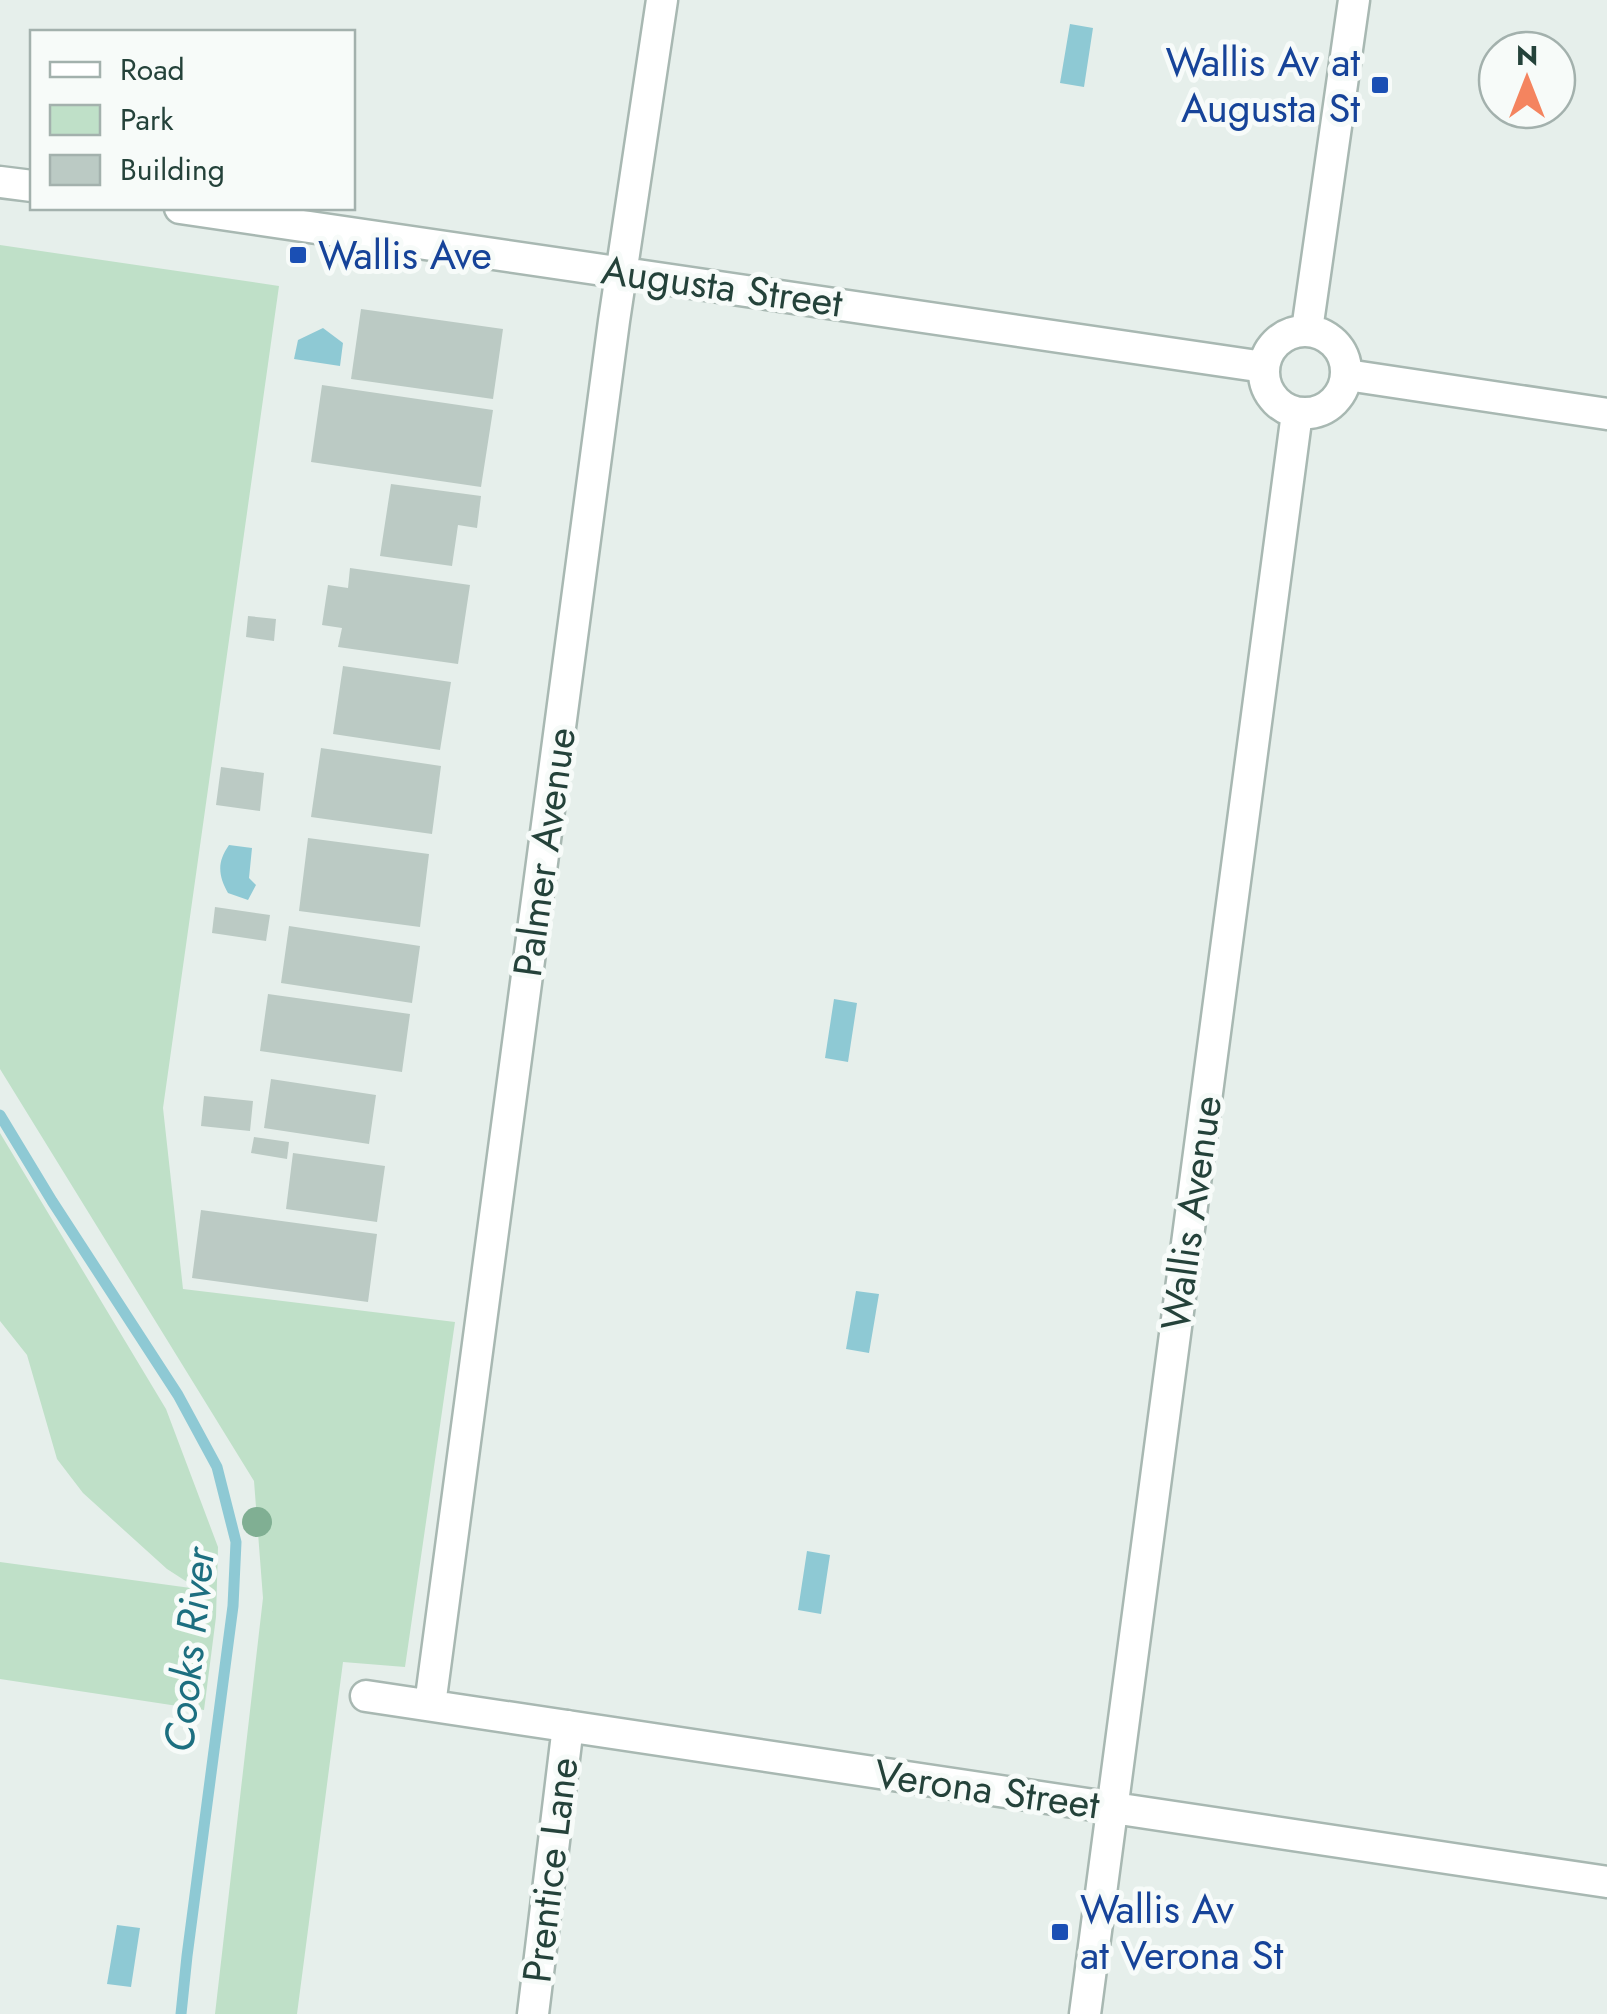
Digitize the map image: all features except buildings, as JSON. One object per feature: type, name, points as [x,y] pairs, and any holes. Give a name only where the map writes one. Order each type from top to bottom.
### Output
[{"type":"street","name":"Palmer Avenue","points":[[430,1705],[622,271],[662,0]]},
{"type":"street","points":[[1308,330],[1354,0]]},
{"type":"street","points":[[0,182],[30,186]]},
{"type":"street","name":"Augusta Street","points":[[194,210],[1264,367]]},
{"type":"street","points":[[1308,330],[1332,340],[1341,350],[1347,375],[1344,389],[1325,409],[1297,412],[1287,410],[1271,396],[1264,367],[1274,344],[1295,331],[1308,330]]},
{"type":"street","points":[[1347,375],[1607,414]]},
{"type":"street","name":"Wallis Avenue","points":[[1085,2014],[1297,412]]},
{"type":"street","name":"Verona Street","points":[[366,1696],[1607,1882]]},
{"type":"street","name":"Prentice Lane","points":[[533,2014],[568,1726]]},
{"type":"green space","points":[[0,245],[279,286],[163,1108],[183,1289],[455,1322],[405,1667],[343,1662],[297,2014],[215,2014],[263,1598],[254,1481],[0,1069]]},
{"type":"green space","points":[[0,1133],[166,1409],[218,1547],[216,1617],[204,1710],[0,1679],[0,1562],[198,1589],[167,1569],[83,1493],[57,1459],[27,1355],[0,1321]]},
{"type":"water","points":[[1070,24],[1093,28],[1084,87],[1060,83]]},
{"type":"water","points":[[323,328],[343,343],[340,366],[294,359],[298,340]]},
{"type":"water","points":[[229,845],[252,848],[249,878],[256,885],[248,900],[228,893],[222,880],[222,857]]},
{"type":"water","points":[[834,999],[857,1003],[848,1062],[825,1058]]},
{"type":"water","points":[[856,1291],[879,1294],[869,1353],[846,1349]]},
{"type":"water","points":[[807,1551],[830,1555],[821,1614],[798,1610]]},
{"type":"water","points":[[117,1925],[140,1928],[131,1987],[107,1984]]},
{"type":"waterway","name":"Cooks River","points":[[0,1115],[178,1395],[217,1467],[236,1542],[233,1606],[181,2014]]},
{"type":"place","name":"Wallis Av at Augusta St","points":[[1380,85]]},
{"type":"place","name":"Wallis Ave","points":[[298,255]]},
{"type":"place","name":"Wallis Av at Verona St","points":[[1060,1932]]}]
